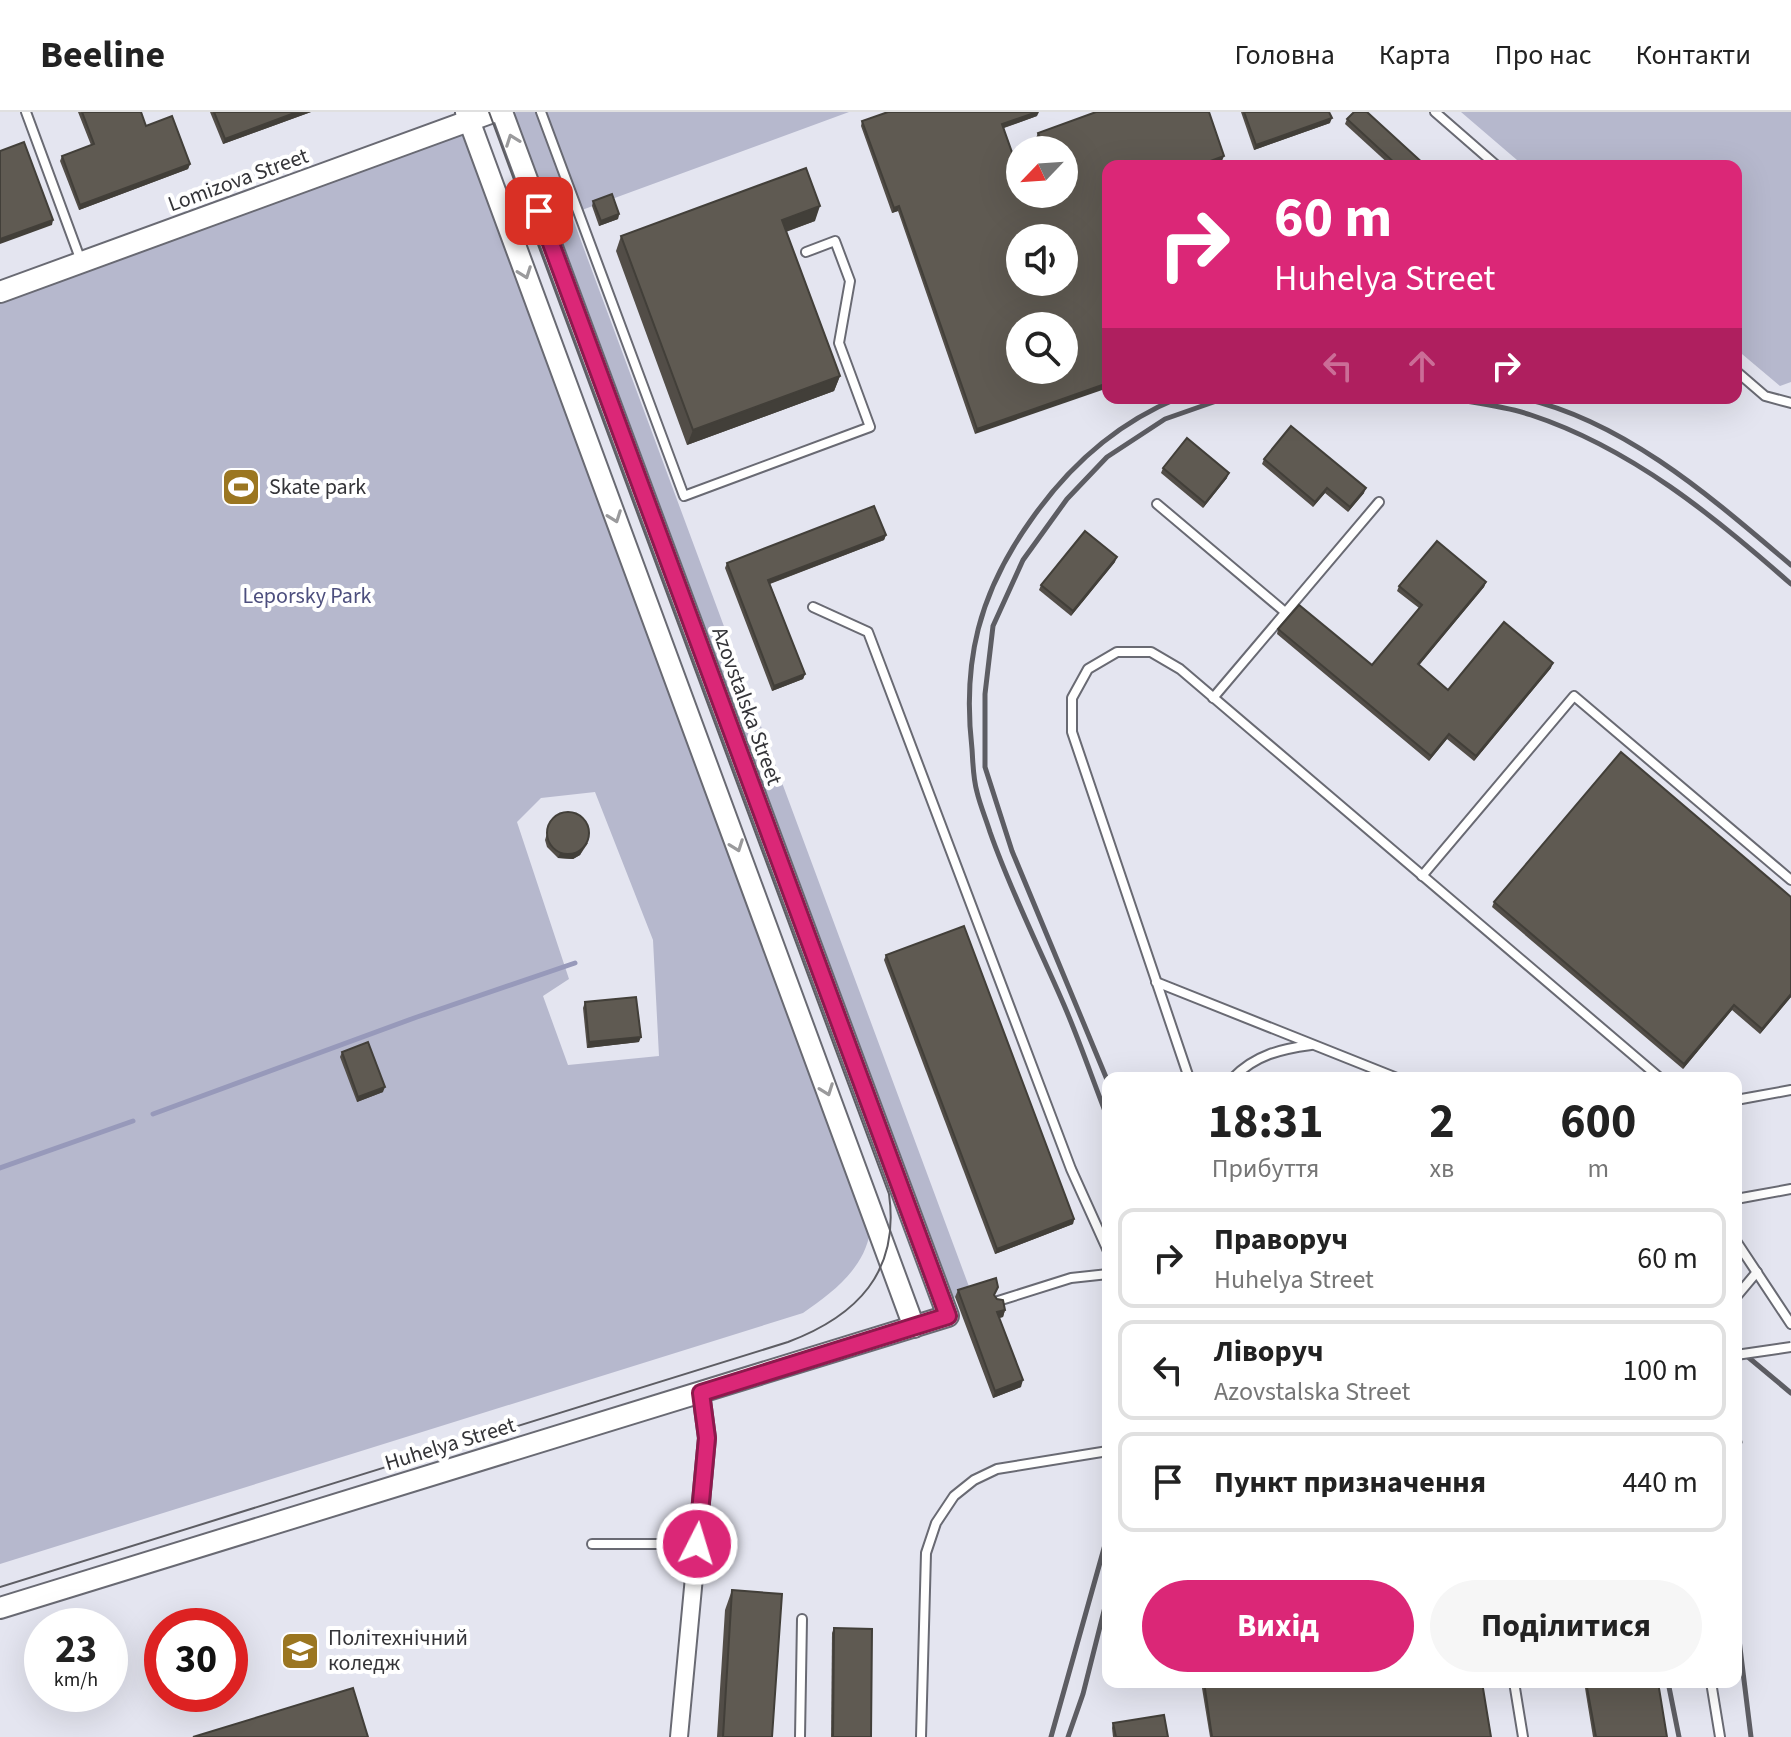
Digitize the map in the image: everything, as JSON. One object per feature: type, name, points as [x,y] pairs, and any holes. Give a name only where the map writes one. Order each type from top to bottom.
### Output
[{"type":"street","name":"Lomizova Street","points":[[0,292],[468,116],[493,112]]},
{"type":"street","name":"Azovstalska Street","points":[[502,112],[954,1314]]},
{"type":"street","points":[[468,116],[914,1327]]},
{"type":"street","name":"Huhelya Street","points":[[0,1608],[954,1314]]},
{"type":"street","points":[[679,1737],[707,1438],[701,1393]]},
{"type":"lane","points":[[26,112],[81,263]]},
{"type":"lane","points":[[541,112],[684,496],[870,427],[839,343],[850,281],[835,241],[806,252]]},
{"type":"lane","points":[[1435,112],[1490,160]]},
{"type":"lane","points":[[1742,376],[1765,396],[1791,403]]},
{"type":"lane","points":[[1213,698],[1379,502]]},
{"type":"lane","points":[[1157,504],[1285,612]]},
{"type":"lane","points":[[813,607],[868,632],[1065,1154],[1102,1238]]},
{"type":"lane","points":[[1187,1072],[1072,732],[1072,698],[1088,669],[1117,652],[1151,652],[1180,669],[1653,1072]]},
{"type":"lane","points":[[1422,876],[1574,696],[1791,880]]},
{"type":"lane","points":[[1156,982],[1382,1072]]},
{"type":"lane","points":[[1239,1072],[1277,1050],[1313,1045]]},
{"type":"lane","points":[[1742,1099],[1791,1090]]},
{"type":"lane","points":[[1742,1198],[1791,1189]]},
{"type":"lane","points":[[1742,1250],[1791,1324]]},
{"type":"lane","points":[[1742,1290],[1757,1272]]},
{"type":"lane","points":[[998,1301],[1071,1278],[1102,1275]]},
{"type":"lane","points":[[1742,1354],[1791,1347]]},
{"type":"lane","points":[[921,1737],[926,1553],[936,1523],[954,1496],[974,1480],[1010,1466],[1102,1452]]},
{"type":"lane","points":[[592,1544],[697,1544]]},
{"type":"lane","points":[[800,1737],[802,1619]]},
{"type":"lane","points":[[1515,1688],[1523,1737]]},
{"type":"lane","points":[[1712,1688],[1720,1737]]},
{"type":"green space","points":[[849,112],[571,214],[971,1292],[953,1298],[513,113]]},
{"type":"green space","points":[[1461,112],[1791,112],[1791,382],[1780,386],[1742,354],[1742,160],[1517,160]]},
{"type":"green space","name":"Leporsky Park","points":[[462,130],[870,1232],[867,1245],[854,1269],[825,1297],[803,1313],[0,1564],[0,299]],"holes":[[[595,792],[653,940],[659,1056],[568,1065],[543,996],[569,979],[517,822],[541,798]]]},
{"type":"building","points":[[82,112],[141,112],[146,126],[172,116],[190,164],[80,205],[62,156],[94,144]]},
{"type":"building","points":[[214,112],[297,112],[225,139]]},
{"type":"building","points":[[888,112],[1037,112],[1002,124],[1006,136],[1006,208],[1078,208],[1078,136],[1039,136],[1038,133],[1096,112],[1209,112],[1224,156],[1213,160],[1102,160],[1102,385],[977,429],[899,206],[894,208],[862,121]]},
{"type":"building","points":[[1244,112],[1329,112],[1332,118],[1256,145]]},
{"type":"building","points":[[1354,112],[1367,112],[1419,160],[1391,160],[1347,119]]},
{"type":"building","points":[[24,142],[53,220],[0,239],[0,151]]},
{"type":"building","points":[[806,168],[820,206],[782,220],[840,376],[693,430],[621,236]]},
{"type":"building","points":[[612,194],[619,214],[601,221],[593,201]]},
{"type":"building","points":[[1291,426],[1366,488],[1350,507],[1327,488],[1315,502],[1264,459]]},
{"type":"building","points":[[1187,438],[1229,473],[1205,503],[1163,468]]},
{"type":"building","points":[[874,506],[886,535],[768,580],[805,674],[774,686],[727,563]]},
{"type":"building","points":[[1085,531],[1117,557],[1073,611],[1041,585]]},
{"type":"building","points":[[1437,541],[1486,582],[1418,664],[1448,690],[1504,622],[1553,663],[1476,756],[1449,734],[1431,756],[1278,629],[1299,605],[1372,665],[1422,605],[1399,586]]},
{"type":"building","points":[[1621,752],[1791,897],[1791,994],[1762,1029],[1734,1005],[1684,1064],[1494,902]]},
{"type":"building","points":[[568,812],[583,818],[589,833],[583,848],[568,854],[553,848],[547,833],[553,818]]},
{"type":"building","points":[[964,926],[1074,1219],[997,1249],[886,955]]},
{"type":"building","points":[[636,997],[641,1037],[589,1042],[585,1002]]},
{"type":"building","points":[[368,1042],[385,1087],[358,1097],[342,1052]]},
{"type":"building","points":[[996,1278],[998,1287],[994,1295],[1003,1300],[1005,1310],[997,1312],[1023,1380],[995,1391],[958,1290]]},
{"type":"building","points":[[732,1590],[782,1594],[772,1737],[723,1737]]},
{"type":"building","points":[[834,1628],[872,1629],[871,1737],[833,1737]]},
{"type":"building","points":[[353,1688],[368,1737],[193,1737]]},
{"type":"building","points":[[1205,1688],[1483,1688],[1491,1737],[1212,1737]]},
{"type":"building","points":[[1587,1688],[1659,1688],[1667,1737],[1596,1737]]},
{"type":"building","points":[[1164,1715],[1168,1737],[1116,1737],[1113,1723]]},
{"type":"waterway","points":[[153,1114],[575,963]]},
{"type":"waterway","points":[[0,1168],[133,1121]]},
{"type":"tram line","points":[[0,1587],[788,1342],[834,1319],[853,1304],[868,1288],[888,1246],[891,1222],[889,1194],[489,112]]},
{"type":"railway","points":[[1102,1103],[1070,1019],[1007,876],[980,802],[973,770],[970,686],[978,629],[987,601],[998,574],[1031,520],[1061,482],[1096,448],[1134,420],[1165,404]]},
{"type":"railway","points":[[1104,1072],[1012,851],[985,767],[985,694],[993,626],[1023,560],[1067,499],[1107,457],[1165,419],[1208,404]]},
{"type":"railway","points":[[1483,404],[1521,412],[1568,429],[1637,465],[1701,509],[1791,584]]},
{"type":"railway","points":[[1543,404],[1596,424],[1666,465],[1791,565]]},
{"type":"railway","points":[[1742,1352],[1791,1393]]},
{"type":"railway","points":[[1051,1737],[1102,1555]]},
{"type":"railway","points":[[1068,1737],[1083,1694],[1102,1619]]},
{"type":"railway","points":[[1742,1664],[1751,1737]]},
{"type":"railway","points":[[1669,1688],[1679,1737]]},
{"type":"place","name":"Skate park","points":[[241,487]]},
{"type":"place","name":"Політехнічний коледж","points":[[300,1651]]},
{"type":"route","points":[[539,211],[948,1316],[701,1393],[707,1438],[697,1544]]}]
